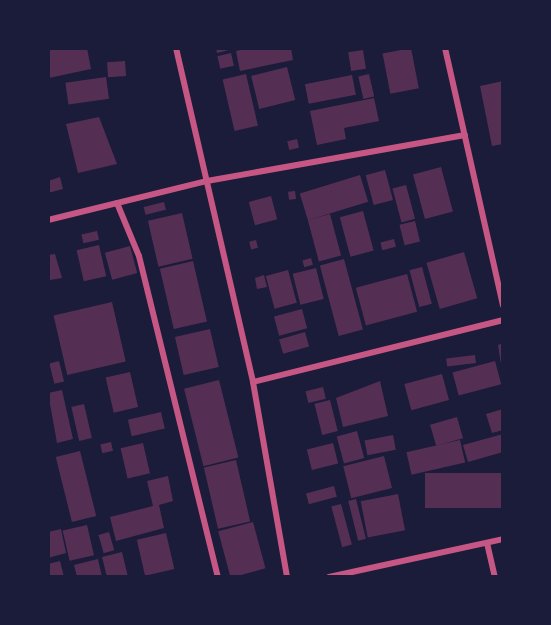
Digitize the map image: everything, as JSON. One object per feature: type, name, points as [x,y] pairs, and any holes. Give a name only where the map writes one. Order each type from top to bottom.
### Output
[{"type":"street","points":[[176,48],[253,382],[287,577]]},
{"type":"street","points":[[445,48],[503,306]]},
{"type":"street","points":[[48,220],[207,181],[465,135]]},
{"type":"street","points":[[117,203],[139,256],[218,577]]},
{"type":"street","points":[[253,382],[503,320]]},
{"type":"street","points":[[329,577],[503,539]]},
{"type":"street","points":[[488,543],[495,577]]},
{"type":"building","points":[[48,48],[87,48],[91,69],[49,78]]},
{"type":"building","points":[[216,48],[233,48],[233,49],[217,53]]},
{"type":"building","points":[[249,48],[291,48],[293,60],[240,71],[236,51]]},
{"type":"building","points":[[411,48],[419,88],[390,94],[383,54]]},
{"type":"building","points":[[363,50],[366,69],[351,71],[348,52]]},
{"type":"building","points":[[231,53],[234,66],[220,69],[217,56]]},
{"type":"building","points":[[125,61],[126,76],[108,77],[107,62]]},
{"type":"building","points":[[287,67],[295,100],[259,109],[251,76]]},
{"type":"building","points":[[246,74],[258,126],[235,131],[223,79]]},
{"type":"building","points":[[369,74],[374,96],[363,99],[358,76]]},
{"type":"building","points":[[352,75],[356,95],[309,104],[305,84]]},
{"type":"building","points":[[106,77],[109,99],[68,104],[65,83]]},
{"type":"building","points":[[503,81],[503,144],[492,146],[480,86]]},
{"type":"building","points":[[374,98],[379,121],[344,128],[346,139],[317,145],[310,111]]},
{"type":"building","points":[[99,117],[117,164],[78,173],[66,124]]},
{"type":"building","points":[[297,139],[299,148],[289,150],[287,141]]},
{"type":"building","points":[[441,167],[453,211],[425,219],[413,175]]},
{"type":"building","points":[[385,170],[393,200],[374,205],[366,175]]},
{"type":"building","points":[[360,175],[368,202],[308,220],[300,193]]},
{"type":"building","points":[[60,177],[63,189],[48,193],[48,181]]},
{"type":"building","points":[[406,185],[415,219],[402,222],[392,189]]},
{"type":"building","points":[[295,191],[296,199],[289,200],[288,192]]},
{"type":"building","points":[[271,196],[277,219],[255,225],[249,202]]},
{"type":"building","points":[[164,202],[166,210],[146,215],[144,207]]},
{"type":"building","points":[[363,211],[374,251],[350,257],[340,217]]},
{"type":"building","points":[[182,213],[193,259],[158,267],[148,221]]},
{"type":"building","points":[[330,214],[341,256],[319,261],[308,220]]},
{"type":"building","points":[[415,221],[420,241],[405,245],[399,225]]},
{"type":"building","points":[[97,231],[99,240],[83,243],[81,235]]},
{"type":"building","points":[[394,239],[396,247],[382,250],[380,242]]},
{"type":"building","points":[[256,240],[258,248],[251,249],[249,242]]},
{"type":"building","points":[[99,245],[106,276],[84,281],[77,250]]},
{"type":"building","points":[[130,246],[137,273],[112,280],[105,253]]},
{"type":"building","points":[[464,252],[477,298],[440,309],[427,263]]},
{"type":"building","points":[[55,254],[62,278],[50,280],[48,255]]},
{"type":"building","points":[[311,258],[313,265],[304,267],[302,260]]},
{"type":"building","points":[[344,259],[363,330],[339,336],[320,265]]},
{"type":"building","points":[[193,261],[207,321],[174,329],[160,269]]},
{"type":"building","points":[[422,267],[432,304],[419,307],[409,270]]},
{"type":"building","points":[[316,268],[324,299],[300,305],[293,274]]},
{"type":"building","points":[[288,270],[297,303],[275,309],[266,276]]},
{"type":"building","points":[[407,274],[417,312],[366,325],[356,288]]},
{"type":"building","points":[[264,275],[267,287],[257,289],[255,278]]},
{"type":"building","points":[[112,302],[126,361],[67,375],[54,315]]},
{"type":"building","points":[[302,309],[307,328],[279,336],[274,317]]},
{"type":"building","points":[[210,329],[219,367],[184,375],[175,337]]},
{"type":"building","points":[[305,332],[309,346],[283,354],[279,339]]},
{"type":"building","points":[[503,343],[503,371],[502,371],[498,345]]},
{"type":"building","points":[[475,355],[476,363],[447,366],[446,359]]},
{"type":"building","points":[[59,361],[64,381],[54,384],[49,363]]},
{"type":"building","points":[[495,361],[501,384],[459,396],[452,372]]},
{"type":"building","points":[[130,372],[138,407],[114,413],[106,378]]},
{"type":"building","points":[[442,374],[449,400],[411,410],[404,384]]},
{"type":"building","points":[[219,380],[238,458],[203,466],[184,389]]},
{"type":"building","points":[[380,381],[388,416],[343,427],[336,398]]},
{"type":"building","points":[[323,387],[326,399],[308,403],[306,391]]},
{"type":"building","points":[[62,390],[73,439],[57,443],[48,393]]},
{"type":"building","points":[[330,400],[338,431],[322,435],[314,404]]},
{"type":"building","points":[[84,404],[92,438],[79,441],[71,407]]},
{"type":"building","points":[[503,409],[503,430],[492,433],[486,414]]},
{"type":"building","points":[[161,412],[165,429],[132,436],[128,420]]},
{"type":"building","points":[[457,417],[463,438],[436,446],[430,425]]},
{"type":"building","points":[[357,431],[364,458],[344,463],[337,436]]},
{"type":"building","points":[[503,434],[503,452],[468,462],[463,445]]},
{"type":"building","points":[[393,435],[396,450],[367,455],[365,441]]},
{"type":"building","points":[[460,440],[465,462],[412,475],[406,452]]},
{"type":"building","points":[[111,442],[113,451],[102,453],[100,444]]},
{"type":"building","points":[[143,443],[150,473],[128,478],[121,448]]},
{"type":"building","points":[[333,443],[338,463],[312,470],[307,450]]},
{"type":"building","points":[[80,451],[96,516],[72,522],[56,457]]},
{"type":"building","points":[[384,456],[392,488],[351,498],[343,466]]},
{"type":"building","points":[[236,460],[250,521],[218,529],[204,467]]},
{"type":"building","points":[[425,473],[503,473],[503,508],[425,508]]},
{"type":"building","points":[[168,476],[173,501],[159,505],[164,528],[116,541],[110,517],[153,506],[147,481]]},
{"type":"building","points":[[334,486],[337,497],[309,504],[306,494]]},
{"type":"building","points":[[398,494],[405,530],[368,538],[361,501]]},
{"type":"building","points":[[356,499],[366,539],[358,541],[348,501]]},
{"type":"building","points":[[341,504],[352,545],[342,547],[331,507]]},
{"type":"building","points":[[253,522],[265,568],[230,577],[218,531]]},
{"type":"building","points":[[87,525],[94,555],[70,561],[63,531]]},
{"type":"building","points":[[61,529],[66,553],[48,558],[48,532]]},
{"type":"building","points":[[109,532],[114,550],[104,553],[98,535]]},
{"type":"building","points":[[166,533],[174,569],[145,576],[137,540]]},
{"type":"building","points":[[122,552],[128,577],[107,577],[102,557]]},
{"type":"building","points":[[98,559],[102,577],[77,577],[74,565]]},
{"type":"building","points":[[60,561],[64,577],[48,577],[48,564]]}]
